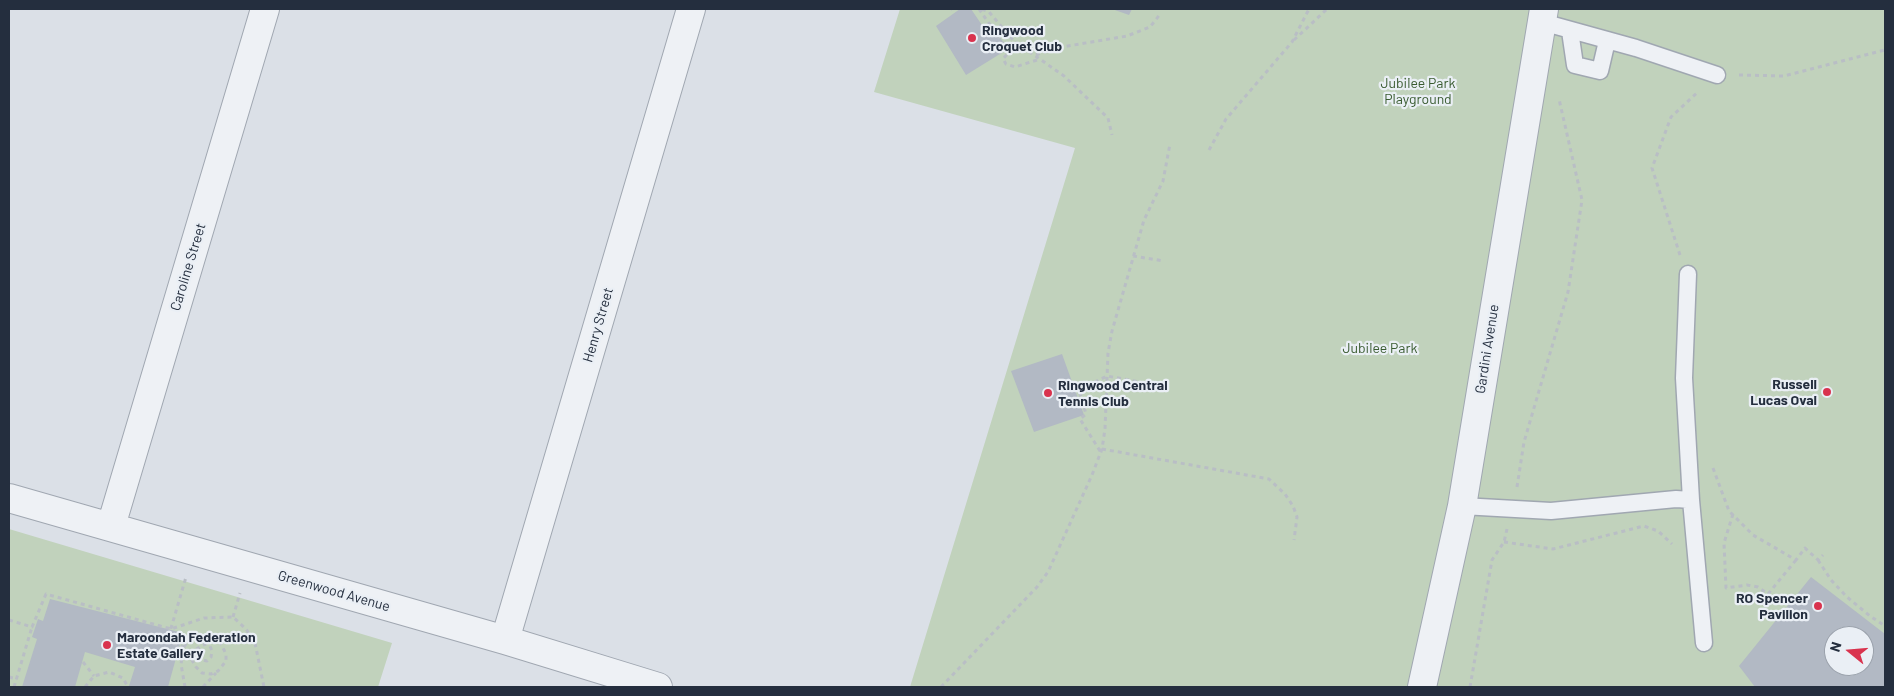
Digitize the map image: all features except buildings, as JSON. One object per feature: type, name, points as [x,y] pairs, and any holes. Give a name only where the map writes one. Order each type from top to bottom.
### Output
[{"type":"street","name":"Caroline Street","points":[[111,526],[265,9]]},
{"type":"street","name":"Henry Street","points":[[505,640],[691,9]]},
{"type":"street","name":"Gardini Avenue","points":[[1422,687],[1462,506],[1543,16]]},
{"type":"street","name":"Greenwood Avenue","points":[[9,498],[505,640],[657,687]]},
{"type":"lane","points":[[1543,16],[1570,32],[1607,41],[1717,75]]},
{"type":"lane","points":[[1570,32],[1574,65],[1600,71],[1607,41]]},
{"type":"lane","points":[[1688,274],[1684,378],[1691,500],[1704,643]]},
{"type":"lane","points":[[1462,506],[1551,511],[1676,499],[1691,500]]},
{"type":"path","points":[[980,9],[989,12],[1014,41],[1041,58],[1064,76],[1108,118],[1112,135]]},
{"type":"path","points":[[980,9],[1009,52],[1003,59],[1006,64],[1015,67],[1041,58]]},
{"type":"path","points":[[1292,42],[1309,9]]},
{"type":"path","points":[[1208,150],[1226,119],[1292,42],[1327,9]]},
{"type":"path","points":[[1036,55],[1056,48],[1127,36],[1150,27],[1161,13]]},
{"type":"path","points":[[1688,274],[1664,208],[1652,168],[1671,117],[1717,75],[1784,76],[1885,50]]},
{"type":"path","points":[[1470,687],[1492,560],[1504,542],[1510,509],[1517,490],[1524,442],[1568,292],[1582,200],[1557,93]]},
{"type":"path","points":[[942,687],[1037,587],[1048,572],[1101,450],[1108,406],[1107,376],[1112,331],[1144,220],[1163,181],[1170,144]]},
{"type":"path","points":[[1133,256],[1164,261]]},
{"type":"path","points":[[1145,383],[1107,376],[1079,390],[1086,414],[1080,419],[1101,450],[1270,480],[1286,494],[1293,506],[1297,517],[1294,540]]},
{"type":"path","points":[[1711,460],[1715,476],[1732,514],[1753,535],[1796,560]]},
{"type":"path","points":[[1726,588],[1724,543],[1732,514]]},
{"type":"path","points":[[1504,542],[1553,549],[1644,526],[1658,531],[1671,544],[1674,553]]},
{"type":"path","points":[[1700,588],[1726,588],[1747,585],[1758,587],[1768,594],[1805,548],[1818,560],[1831,580],[1847,596],[1885,626]]},
{"type":"path","points":[[184,647],[167,642],[194,550]]},
{"type":"path","points":[[1818,560],[1823,555]]},
{"type":"path","points":[[233,618],[240,593]]},
{"type":"path","points":[[14,687],[32,628],[46,594],[171,628],[204,618],[233,618],[246,629],[255,643],[264,687]]},
{"type":"path","points":[[9,620],[32,628]]},
{"type":"path","points":[[185,687],[181,664],[184,647],[188,641],[195,638],[213,638],[220,642],[226,654],[226,661],[203,687]]},
{"type":"path","points":[[203,660],[207,661],[211,657],[212,651],[210,646],[204,644],[193,651],[192,660],[202,673],[211,674],[218,671]]},
{"type":"path","points":[[83,662],[94,676]]},
{"type":"path","points":[[85,687],[94,676],[101,672],[116,674],[123,678],[128,687]]},
{"type":"path","points":[[9,677],[17,679]]},
{"type":"green space","name":"Jubilee Park","points":[[900,9],[1885,9],[1885,687],[910,687],[1075,148],[874,92]]},
{"type":"green space","points":[[9,529],[392,643],[378,687],[9,687]]},
{"type":"place","name":"Ringwood Croquet Club","points":[[972,38]]},
{"type":"place","name":"Russell Lucas Oval","points":[[1827,392]]},
{"type":"place","name":"Ringwood Central Tennis Club","points":[[1048,393]]},
{"type":"place","name":"RO Spencer Pavilion","points":[[1818,606]]},
{"type":"place","name":"Maroondah Federation Estate Gallery","points":[[107,645]]},
{"type":"park label","name":"Jubilee Park Playground","points":[[1418,92]]}]
